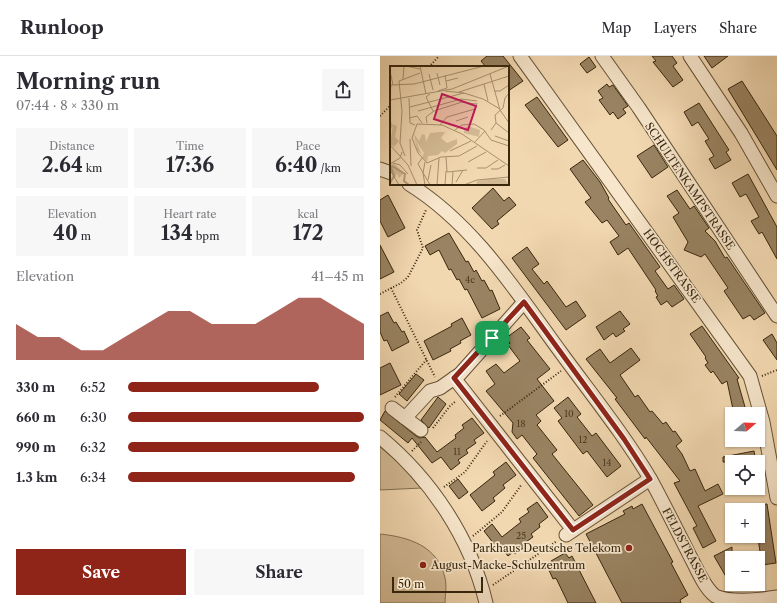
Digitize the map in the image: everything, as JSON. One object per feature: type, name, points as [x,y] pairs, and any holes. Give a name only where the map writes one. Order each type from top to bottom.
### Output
[{"type":"street","name":"HOCHSTRASSE","points":[[520,56],[750,376],[763,422],[777,498]]},
{"type":"street","name":"SCHULTENKAMPSTRASSE","points":[[602,56],[639,108],[777,316]]},
{"type":"street","points":[[690,56],[741,134],[777,196]]},
{"type":"street","points":[[380,169],[390,173]]},
{"type":"street","name":"FELDSTRASSE","points":[[410,185],[432,200],[481,247],[524,302],[628,446],[650,479],[702,578],[716,597],[725,601],[737,603],[777,597]]},
{"type":"street","points":[[405,418],[430,391],[440,388],[454,378],[524,302]]},
{"type":"street","points":[[454,378],[531,477],[569,533],[650,479]]},
{"type":"street","points":[[392,404],[405,418],[425,434]]},
{"type":"street","points":[[380,437],[404,459],[434,495],[464,542],[485,597]]},
{"type":"path","points":[[430,66],[439,56]]},
{"type":"path","points":[[380,116],[390,106]]},
{"type":"path","points":[[380,294],[408,277],[422,251],[423,245],[418,234],[418,227],[432,200]]},
{"type":"path","points":[[391,288],[440,388]]},
{"type":"path","points":[[392,404],[427,359]]},
{"type":"path","points":[[434,495],[465,472],[484,445],[493,428],[570,365]]},
{"type":"path","points":[[761,377],[777,370]]},
{"type":"path","points":[[404,459],[450,406],[466,393]]},
{"type":"path","points":[[464,542],[498,517],[520,486],[531,477]]},
{"type":"path","points":[[485,597],[569,533]]},
{"type":"shaded area","points":[[380,447],[404,467],[422,488],[380,490]]},
{"type":"shaded area","points":[[380,534],[391,535],[421,545],[436,558],[445,578],[445,603],[380,603]]},
{"type":"building","points":[[487,56],[503,56],[523,81],[509,90],[509,66],[485,66],[481,61]]},
{"type":"building","points":[[652,56],[672,56],[677,63],[673,66],[683,80],[673,87],[653,62],[656,61]]},
{"type":"building","points":[[704,56],[728,56],[712,68]]},
{"type":"building","points":[[589,57],[596,67],[587,73],[580,64]]},
{"type":"building","points":[[742,81],[777,136],[777,170],[728,89]]},
{"type":"building","points":[[607,84],[609,87],[613,85],[628,106],[623,109],[626,113],[618,119],[613,112],[610,115],[599,100],[603,98],[598,91]]},
{"type":"building","points":[[537,97],[568,140],[558,147],[525,105]]},
{"type":"building","points":[[699,103],[729,150],[726,152],[731,160],[715,169],[709,159],[714,156],[705,141],[709,139],[698,122],[692,126],[684,112]]},
{"type":"building","points":[[654,145],[668,167],[652,178],[637,156]]},
{"type":"building","points":[[583,160],[600,182],[609,198],[608,199],[626,225],[629,223],[660,267],[655,271],[668,289],[674,285],[684,299],[672,307],[667,301],[661,305],[656,297],[658,296],[655,291],[656,290],[628,248],[618,255],[610,242],[619,236],[607,220],[602,223],[585,202],[591,198],[570,169]]},
{"type":"building","points":[[748,174],[777,227],[777,259],[762,232],[759,234],[751,221],[759,217],[746,194],[740,197],[732,183]]},
{"type":"building","points":[[493,188],[504,201],[509,197],[516,205],[497,221],[499,224],[492,229],[472,208]]},
{"type":"building","points":[[677,190],[690,209],[694,206],[709,228],[705,231],[715,241],[725,258],[727,257],[765,313],[754,320],[750,315],[743,319],[724,291],[728,288],[705,254],[701,257],[684,250],[688,242],[673,217],[679,213],[667,196]]},
{"type":"building","points":[[388,195],[405,228],[388,237],[380,221],[380,200]]},
{"type":"building","points":[[449,233],[466,262],[468,261],[474,272],[476,270],[490,291],[492,290],[500,309],[482,318],[467,289],[465,290],[459,279],[457,280],[451,269],[449,270],[439,250],[430,255],[425,246]]},
{"type":"building","points":[[380,245],[394,272],[380,279]]},
{"type":"building","points":[[527,247],[539,264],[532,269],[544,284],[547,281],[566,307],[576,301],[586,316],[566,330],[512,258]]},
{"type":"building","points":[[620,311],[630,324],[623,329],[625,331],[616,337],[613,333],[604,340],[596,327]]},
{"type":"building","points":[[388,312],[394,323],[396,322],[402,332],[404,331],[409,342],[392,351],[387,340],[384,341],[380,332],[380,316]]},
{"type":"building","points":[[462,318],[471,335],[450,349],[451,351],[433,360],[424,341],[452,326],[451,324]]},
{"type":"building","points":[[702,326],[739,378],[737,379],[745,407],[733,407],[727,381],[722,384],[713,371],[711,373],[705,365],[708,363],[705,358],[706,357],[690,334]]},
{"type":"building","points":[[521,327],[530,338],[527,340],[550,369],[537,379],[554,401],[536,415],[541,421],[537,425],[557,450],[552,454],[593,505],[579,516],[533,458],[537,454],[522,435],[517,439],[512,432],[513,423],[486,391],[495,384],[486,371],[496,364],[504,373],[520,361],[508,345],[510,343],[506,338]]},
{"type":"building","points":[[772,334],[777,343],[777,360],[763,340]]},
{"type":"building","points":[[631,348],[640,360],[620,375],[635,397],[638,395],[650,412],[652,411],[663,424],[666,422],[673,432],[675,431],[682,441],[676,446],[682,454],[690,471],[695,469],[705,491],[718,484],[723,494],[698,506],[716,541],[703,548],[693,528],[697,526],[674,483],[680,481],[646,437],[645,439],[615,399],[617,398],[586,359],[600,349],[610,363]]},
{"type":"building","points":[[390,363],[401,385],[380,395],[380,368]]},
{"type":"building","points":[[416,374],[424,380],[407,401],[399,394]]},
{"type":"building","points":[[438,397],[446,404],[429,428],[421,420]]},
{"type":"building","points":[[568,397],[581,414],[577,417],[592,436],[596,433],[621,466],[607,477],[587,451],[583,454],[558,421],[562,418],[554,408]]},
{"type":"building","points":[[385,411],[416,436],[420,438],[425,437],[437,452],[456,438],[455,435],[464,428],[462,425],[472,418],[484,433],[474,440],[476,443],[466,450],[468,453],[458,460],[460,463],[451,470],[441,457],[432,463],[412,438],[408,443],[380,420]]},
{"type":"building","points":[[754,451],[755,455],[733,455]]},
{"type":"building","points":[[723,457],[725,457],[725,462],[723,462]]},
{"type":"building","points":[[506,462],[516,475],[503,485],[505,488],[493,498],[495,501],[482,511],[470,495],[495,475],[493,472]]},
{"type":"building","points":[[458,479],[468,492],[459,499],[449,486]]},
{"type":"building","points":[[537,502],[548,517],[539,524],[540,527],[531,534],[533,537],[523,544],[525,547],[515,554],[513,552],[508,556],[500,546],[497,548],[484,531],[492,524],[502,537],[521,522],[519,519],[529,512],[527,509]]},
{"type":"building","name":"Parkhaus Deutsche Telekom","points":[[642,504],[673,562],[671,563],[688,595],[680,600],[681,603],[622,603],[586,534],[625,514],[623,511],[632,506],[633,509]]},
{"type":"building","points":[[765,504],[767,504],[776,563],[765,565],[765,551],[760,551],[759,543],[765,543]]},
{"type":"building","points":[[732,547],[732,551],[725,551],[725,575],[714,556]]},
{"type":"building","points":[[565,553],[569,558],[572,556],[596,603],[568,603],[556,578],[553,579],[548,568],[553,566],[551,561]]},
{"type":"place","name":"Parkhaus Deutsche Telekom","points":[[629,548]]},
{"type":"place","name":"August-Macke-Schulzentrum","points":[[423,565]]},
{"type":"route","points":[[524,302],[624,439],[650,479],[573,530],[454,378],[460,374],[492,338],[524,302]]}]
